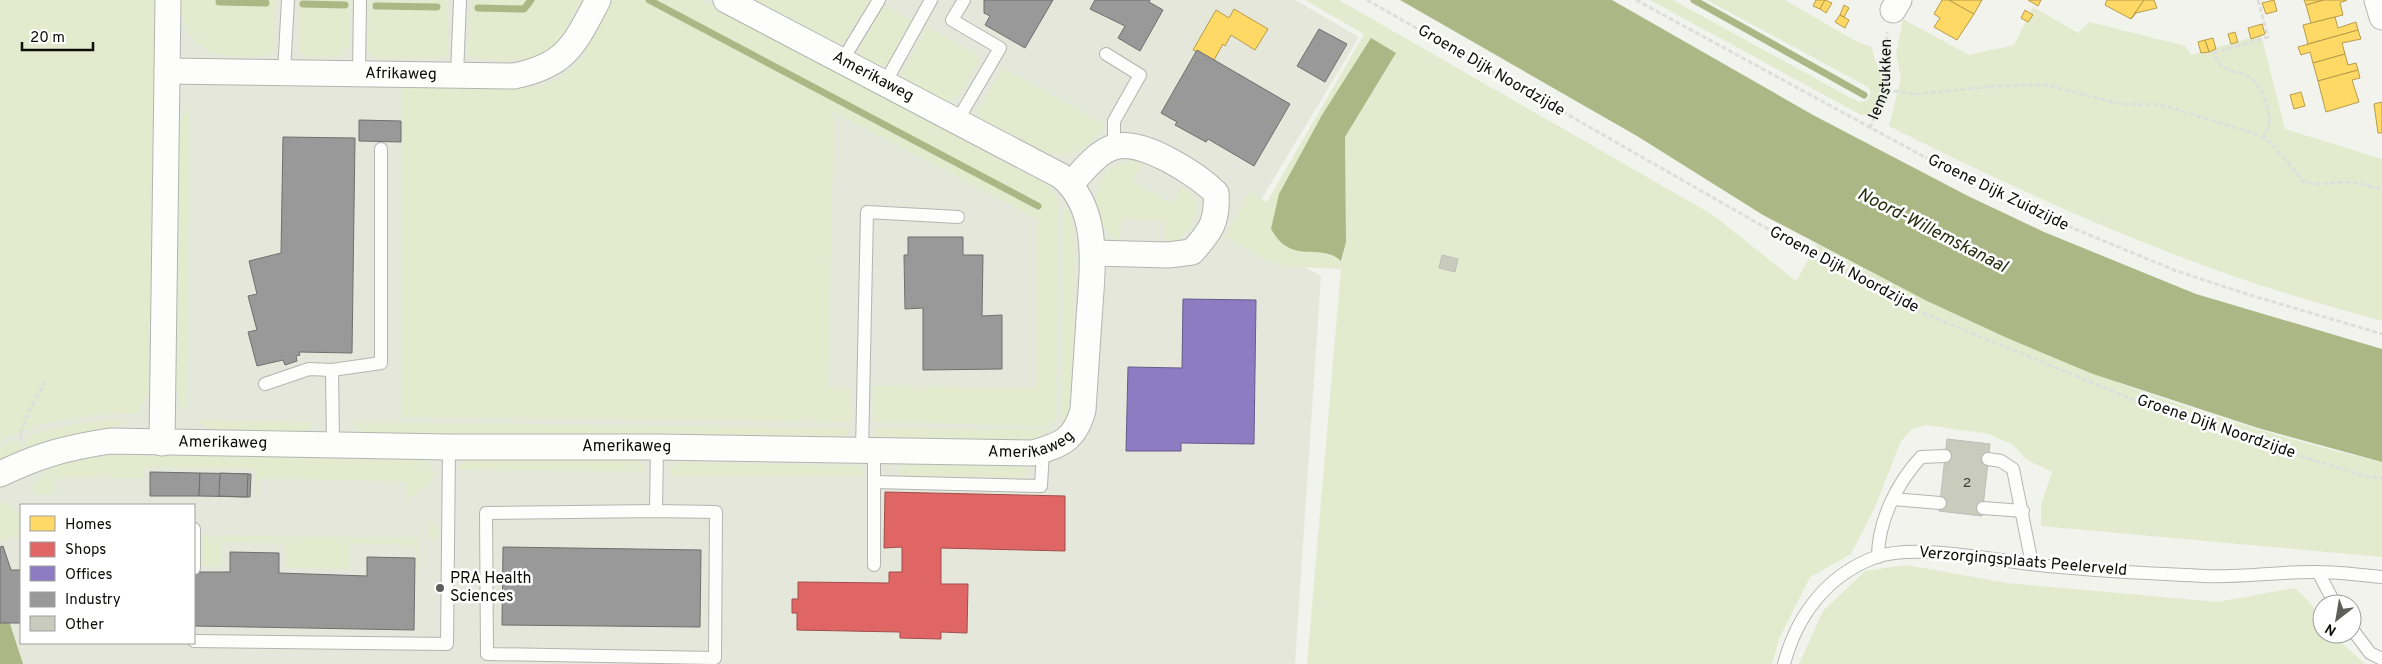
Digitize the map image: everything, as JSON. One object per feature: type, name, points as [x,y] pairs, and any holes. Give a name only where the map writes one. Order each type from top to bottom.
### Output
[{"type":"street","points":[[162,443],[168,0]]},
{"type":"street","name":"Afrikaweg","points":[[168,71],[514,76],[539,71],[557,60],[575,42],[598,0]]},
{"type":"street","name":"Amerikaweg","points":[[0,474],[29,460],[67,448],[110,441],[449,447],[1033,453],[1066,440],[1078,428],[1080,419],[1093,253],[1084,208],[1071,184],[1061,176],[726,0]]},
{"type":"street","points":[[2377,0],[2382,17]]},
{"type":"street","points":[[1071,184],[1101,154],[1114,146],[1126,145],[1144,148],[1194,175],[1216,193],[1217,213],[1205,237],[1192,252],[1168,255],[1093,253]]},
{"type":"lane","points":[[284,72],[288,0]]},
{"type":"lane","points":[[359,74],[360,0]]},
{"type":"lane","points":[[457,75],[460,0]]},
{"type":"lane","points":[[842,61],[879,0]]},
{"type":"lane","points":[[957,121],[1000,48],[952,20],[964,0]]},
{"type":"lane","points":[[884,83],[927,2]]},
{"type":"lane","points":[[1106,54],[1140,75],[1114,121],[1114,146]]},
{"type":"lane","points":[[266,384],[310,369],[332,370],[381,363],[381,149]]},
{"type":"lane","points":[[874,565],[874,482],[868,450],[867,212],[958,217]]},
{"type":"lane","points":[[332,370],[333,445]]},
{"type":"lane","points":[[195,641],[447,644],[449,447]]},
{"type":"lane","points":[[656,511],[657,448]]},
{"type":"lane","points":[[874,482],[1041,486],[1043,450]]},
{"type":"lane","points":[[1878,557],[1878,545],[1893,499],[1904,475],[1921,457],[1945,456]]},
{"type":"lane","points":[[1988,459],[2001,461],[2013,469],[2032,564]]},
{"type":"lane","points":[[1893,499],[1940,504]]},
{"type":"lane","points":[[1983,508],[2022,511]]},
{"type":"lane","points":[[656,511],[716,512],[715,658],[487,654],[486,513],[656,511]]},
{"type":"lane","name":"Verzorgingsplaats Peelerveld","points":[[1784,664],[1798,623],[1811,603],[1836,579],[1859,564],[1878,557],[1902,552],[1974,556],[2032,564],[2208,576],[2318,572],[2382,577]]},
{"type":"lane","points":[[2318,572],[2330,594]]},
{"type":"lane","points":[[2362,642],[2370,653],[2382,659]]},
{"type":"path","name":"Groene Dijk Noordzijde","points":[[1366,0],[1894,301],[2180,419],[2365,476],[2382,478]]},
{"type":"path","name":"Groene Dijk Zuidzijde","points":[[1636,0],[1954,173],[2091,237],[2232,289],[2382,334]]},
{"type":"path","points":[[2258,0],[2268,37],[2214,53],[2217,61],[2228,71],[2249,76],[2257,82],[2269,116],[2269,125],[2263,138]]},
{"type":"path","name":"Iemstukken","points":[[1870,128],[1886,90],[1887,34],[1896,5]]},
{"type":"path","points":[[1886,90],[1917,94],[1994,86],[2046,85],[2120,104],[2162,105],[2263,138],[2271,143],[2303,181],[2314,184],[2352,182],[2382,189]]},
{"type":"path","points":[[29,460],[20,434],[30,409],[45,382]]},
{"type":"shaded area","points":[[0,0],[1295,0],[1359,37],[1241,233],[1321,276],[1295,664],[0,664]]},
{"type":"shaded area","points":[[0,0],[156,0],[150,389],[138,413],[102,414],[50,422],[0,440]]},
{"type":"shaded area","points":[[180,0],[275,0],[273,51],[261,56],[239,57],[214,53],[204,48],[190,35],[185,25]]},
{"type":"shaded area","points":[[300,0],[350,0],[349,45],[340,57],[307,58],[300,52]]},
{"type":"shaded area","points":[[448,0],[447,54],[440,59],[378,59],[367,52],[370,1]]},
{"type":"shaded area","points":[[472,0],[581,0],[566,28],[552,47],[532,58],[500,61],[479,59],[467,54]]},
{"type":"shaded area","points":[[613,0],[701,0],[1044,183],[1058,198],[1056,419],[1051,426],[873,422],[874,386],[1038,388],[1038,219],[834,112],[828,386],[850,387],[851,422],[401,417],[402,87],[540,87],[561,77],[583,57]]},
{"type":"shaded area","points":[[755,0],[870,0],[842,45]]},
{"type":"shaded area","points":[[1305,0],[1339,0],[1713,215],[1796,281],[1817,244],[1960,316],[2099,375],[2239,424],[2382,462],[2382,557],[2041,526],[2041,505],[2052,472],[2027,460],[2013,445],[1989,434],[1926,425],[1912,429],[1901,441],[1875,507],[1851,554],[1810,577],[1779,639],[1772,664],[1307,664],[1341,269],[1289,267],[1266,260],[1225,236],[1249,192],[1267,202],[1364,34]],"holes":[[[1396,53],[1345,137],[1346,242],[1342,260],[1332,255],[1305,252],[1287,247],[1271,229]]]},
{"type":"shaded area","points":[[1650,0],[1673,0],[1849,97],[1860,102],[1867,101],[1871,92],[1868,87],[1707,0],[1785,0],[1857,42],[1872,47],[1881,77],[1880,92],[1876,102],[1868,114],[1861,115]]},
{"type":"shaded area","points":[[884,5],[911,20],[888,63],[881,65],[859,55],[858,50]]},
{"type":"shaded area","points":[[2033,7],[2078,33],[2089,22],[2185,46],[2191,55],[2261,35],[2285,129],[2382,159],[2382,321],[2266,287],[2158,248],[2042,199],[1889,126],[1901,78],[1896,54],[1903,19],[1969,55],[2014,45]]},
{"type":"shaded area","points":[[927,27],[981,57],[959,96],[948,102],[903,79],[902,73]]},
{"type":"shaded area","points":[[1002,68],[1105,124],[1091,141],[1076,151],[1061,154],[1046,152],[1013,138],[980,120],[978,112]]},
{"type":"shaded area","points":[[190,100],[186,411],[181,406],[176,388],[180,133],[181,121]]},
{"type":"shaded area","points":[[1133,161],[1142,164],[1132,182],[1172,204],[1183,186],[1190,193],[1196,207],[1196,214],[1190,227],[1179,240],[1165,242],[1166,221],[1121,219],[1120,240],[1111,235],[1105,228],[1100,219],[1096,199],[1101,180],[1113,168]]},
{"type":"shaded area","points":[[1063,204],[1071,217],[1075,245],[1072,402],[1062,424]]},
{"type":"shaded area","points":[[108,420],[131,420],[104,431],[80,433],[28,447],[24,437],[72,424]]},
{"type":"shaded area","points":[[195,420],[314,422],[311,427],[301,432],[217,430],[205,427]]},
{"type":"shaded area","points":[[351,422],[850,428],[846,437],[840,440],[363,433]]},
{"type":"shaded area","points":[[875,428],[1052,430],[1036,439],[1021,442],[875,439]]},
{"type":"shaded area","points":[[19,439],[22,449],[0,460],[0,447]]},
{"type":"shaded area","points":[[114,455],[421,460],[433,470],[433,476],[424,488],[405,500],[405,482],[260,478],[259,496],[256,496],[256,473],[253,469],[144,467],[143,478],[54,477],[54,495],[40,495],[30,487],[39,481],[49,467],[78,459]]},
{"type":"shaded area","points":[[467,460],[635,460],[643,465],[644,472],[457,469]]},
{"type":"shaded area","points":[[679,462],[858,466],[863,470],[863,476],[672,476],[671,468]]},
{"type":"shaded area","points":[[901,465],[1026,467],[1027,473],[1023,477],[902,476],[899,469]]},
{"type":"shaded area","points":[[0,503],[4,503],[20,514],[20,534],[0,541]]},
{"type":"shaded area","points":[[430,521],[437,524],[438,539],[418,539],[418,573],[415,573],[415,546],[350,543],[349,569],[285,568],[285,543],[222,542],[220,567],[202,566],[202,535],[429,538]]},
{"type":"shaded area","points":[[1906,565],[2007,583],[2218,602],[2294,588],[2312,606],[2312,644],[2343,644],[2365,664],[1799,664],[1823,611],[1865,571]]},
{"type":"water","name":"Noord-Willemskanaal","points":[[1400,0],[1612,0],[1813,115],[1968,196],[2044,232],[2196,294],[2382,349],[2382,462],[2258,428],[2093,374],[2007,338],[1927,301],[1763,215],[1637,136]]},
{"type":"water","points":[[1371,38],[1396,53],[1345,137],[1346,242],[1341,261],[1333,255],[1297,251],[1279,240],[1271,229],[1279,194],[1322,115]]},
{"type":"water","points":[[0,593],[23,664],[0,664]]},
{"type":"building: Homes","points":[[1816,0],[1825,0],[1820,9],[1813,6]]},
{"type":"building: Homes","points":[[1825,0],[1832,3],[1826,13],[1820,9]]},
{"type":"building: Homes","points":[[1942,0],[1949,0],[1974,14],[1957,40],[1934,27],[1940,18],[1934,14]]},
{"type":"building: Homes","points":[[1949,0],[1982,0],[1974,14]]},
{"type":"building: Homes","points":[[2028,0],[2041,0],[2038,6]]},
{"type":"building: Homes","points":[[2107,0],[2144,0],[2131,19],[2105,5]]},
{"type":"building: Homes","points":[[2144,0],[2154,0],[2157,8],[2136,13],[2131,19]]},
{"type":"building: Homes","points":[[2274,0],[2277,11],[2266,14],[2262,3]]},
{"type":"building: Homes","points":[[2304,0],[2324,0],[2306,5]]},
{"type":"building: Homes","points":[[2324,0],[2347,0],[2340,3],[2343,15],[2311,23],[2306,5]]},
{"type":"building: Homes","points":[[1844,5],[1849,8],[1844,17],[1840,15]]},
{"type":"building: Homes","points":[[1234,9],[1268,29],[1255,50],[1231,35],[1225,46],[1223,44],[1214,60],[1193,50],[1216,10],[1229,18]]},
{"type":"building: Homes","points":[[2025,10],[2033,15],[2028,22],[2021,18]]},
{"type":"building: Homes","points":[[1840,15],[1849,20],[1845,28],[1835,22]]},
{"type":"building: Homes","points":[[2335,17],[2338,28],[2356,22],[2358,30],[2308,44],[2303,25]]},
{"type":"building: Homes","points":[[2262,24],[2265,34],[2251,39],[2248,28]]},
{"type":"building: Homes","points":[[2358,30],[2361,39],[2342,43],[2345,54],[2313,63],[2310,52],[2301,55],[2298,47]]},
{"type":"building: Homes","points":[[2235,32],[2238,42],[2231,44],[2228,34]]},
{"type":"building: Homes","points":[[2213,38],[2216,49],[2209,52],[2205,40]]},
{"type":"building: Homes","points":[[2205,40],[2209,52],[2201,53],[2198,42]]},
{"type":"building: Homes","points":[[2345,54],[2348,65],[2356,63],[2358,70],[2318,81],[2313,63]]},
{"type":"building: Homes","points":[[2358,70],[2360,78],[2352,80],[2359,102],[2326,112],[2318,81]]},
{"type":"building: Homes","points":[[2301,92],[2305,106],[2294,109],[2290,95]]},
{"type":"building: Homes","points":[[2382,102],[2382,133],[2378,133],[2374,104]]},
{"type":"building: Shops","points":[[885,492],[1065,496],[1065,551],[941,548],[941,584],[968,584],[967,633],[941,632],[941,639],[900,638],[900,632],[797,630],[797,613],[792,613],[792,599],[798,599],[798,582],[889,583],[889,572],[902,572],[902,547],[884,548]]},
{"type":"building: Offices","points":[[1183,299],[1256,300],[1254,444],[1181,443],[1181,451],[1126,451],[1128,367],[1182,368]]},
{"type":"building: Industry","points":[[984,0],[1053,0],[1025,48],[985,25],[990,16],[984,13]]},
{"type":"building: Industry","points":[[1095,0],[1150,0],[1149,2],[1163,10],[1140,51],[1118,38],[1125,26],[1090,9]]},
{"type":"building: Industry","points":[[1319,29],[1347,44],[1325,82],[1297,66]]},
{"type":"building: Industry","points":[[1197,50],[1290,104],[1254,166],[1208,139],[1206,142],[1175,125],[1177,122],[1161,113]]},
{"type":"building: Industry","points":[[359,120],[401,121],[401,142],[359,141]]},
{"type":"building: Industry","points":[[283,137],[355,138],[352,353],[299,352],[300,355],[296,356],[297,361],[285,365],[283,360],[257,366],[248,332],[257,330],[248,296],[257,294],[249,261],[281,253]]},
{"type":"building: Industry","points":[[908,237],[963,237],[963,255],[983,255],[982,316],[1002,315],[1002,369],[923,370],[923,308],[905,309],[904,255],[908,255]]},
{"type":"building: Industry","points":[[150,472],[200,473],[199,496],[150,496]]},
{"type":"building: Industry","points":[[200,473],[251,474],[250,497],[199,496]]},
{"type":"building: Industry","points":[[220,473],[248,474],[247,497],[219,496]]},
{"type":"building: Industry","points":[[3,546],[11,570],[20,570],[20,623],[0,623],[0,547]]},
{"type":"building: Industry","points":[[503,547],[701,550],[700,627],[502,625]]},
{"type":"building: Industry","points":[[230,552],[279,553],[279,573],[367,576],[367,557],[415,558],[414,630],[195,626],[195,572],[230,572]]},
{"type":"building: Other","points":[[1442,255],[1458,259],[1455,272],[1439,268]]},
{"type":"building: Other","points":[[1947,439],[1990,444],[1982,516],[1939,511]]},
{"type":"waterway","points":[[478,8],[524,9],[531,0]]},
{"type":"waterway","points":[[649,0],[1038,206]]},
{"type":"waterway","points":[[1694,0],[1864,95]]},
{"type":"waterway","points":[[219,2],[266,3]]},
{"type":"waterway","points":[[303,4],[345,5]]},
{"type":"waterway","points":[[376,6],[437,7]]},
{"type":"place","name":"PRA Health Sciences","points":[[440,588]]}]
